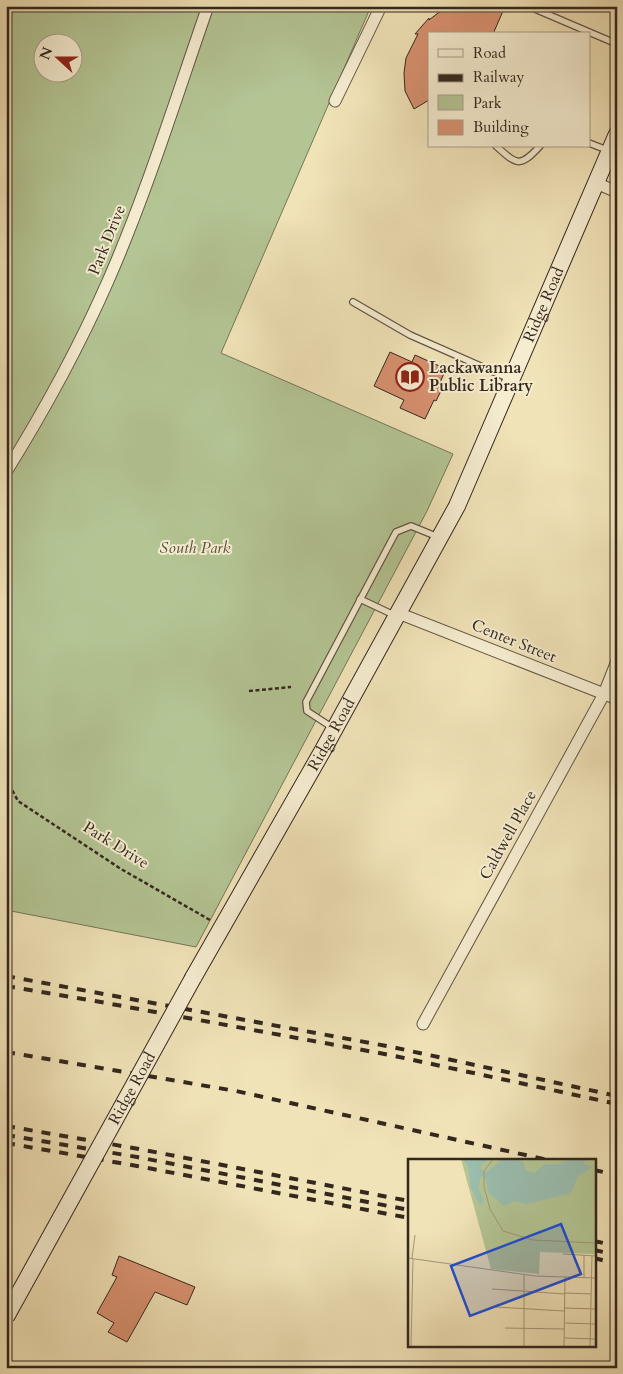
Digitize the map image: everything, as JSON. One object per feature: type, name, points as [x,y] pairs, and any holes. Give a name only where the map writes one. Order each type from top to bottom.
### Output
[{"type":"main road","name":"Ridge Road","points":[[6,1317],[221,926],[334,729],[457,506],[617,134]]},
{"type":"street","name":"Park Drive","points":[[6,472],[64,373],[107,282],[154,164],[208,6]]},
{"type":"street","points":[[335,101],[381,6]]},
{"type":"street","points":[[596,183],[617,192]]},
{"type":"street","name":"Center Street","points":[[397,615],[617,699]]},
{"type":"street","name":"Caldwell Place","points":[[424,1024],[604,694],[617,661]]},
{"type":"lane","points":[[528,6],[589,32]]},
{"type":"lane","points":[[590,32],[617,44]]},
{"type":"lane","points":[[590,144],[609,151]]},
{"type":"lane","points":[[498,148],[511,160],[519,162],[528,159],[538,148]]},
{"type":"lane","points":[[353,302],[410,336],[512,380]]},
{"type":"lane","points":[[334,729],[307,711],[306,702],[396,532],[410,526],[440,538]]},
{"type":"lane","points":[[360,598],[397,615]]},
{"type":"path","points":[[249,691],[291,687]]},
{"type":"path","name":"Park Drive","points":[[6,779],[18,801],[121,869],[221,926]]},
{"type":"green space","name":"South Park","points":[[6,6],[371,6],[221,353],[453,454],[427,511],[196,947],[6,910]]},
{"type":"building","points":[[453,6],[491,6],[503,11],[494,32],[428,32],[428,101],[414,109],[405,91],[404,73],[406,58],[418,34],[415,34],[429,18],[429,20],[438,13]]},
{"type":"building","name":"Lackawanna Public Library","points":[[390,352],[412,362],[415,355],[446,369],[438,387],[441,388],[441,391],[436,401],[434,400],[425,419],[400,408],[404,400],[374,386]]},
{"type":"building","points":[[119,1256],[195,1287],[187,1305],[155,1292],[127,1342],[108,1332],[114,1323],[97,1313],[117,1277],[112,1275]]},
{"type":"railway","points":[[6,976],[392,1047],[617,1096]]},
{"type":"railway","points":[[6,986],[390,1055],[617,1104]]},
{"type":"railway","points":[[6,1052],[236,1091],[543,1159]]},
{"type":"railway","points":[[6,1126],[139,1149],[408,1201]]},
{"type":"railway","points":[[6,1135],[137,1157],[408,1210]]},
{"type":"railway","points":[[6,1143],[408,1218]]},
{"type":"railway","points":[[596,1170],[617,1175]]},
{"type":"railway","points":[[596,1241],[617,1246]]},
{"type":"railway","points":[[596,1250],[617,1255]]},
{"type":"railway","points":[[596,1259],[617,1264]]},
{"type":"place","name":"Lackawanna Public Library","points":[[410,377]]}]
